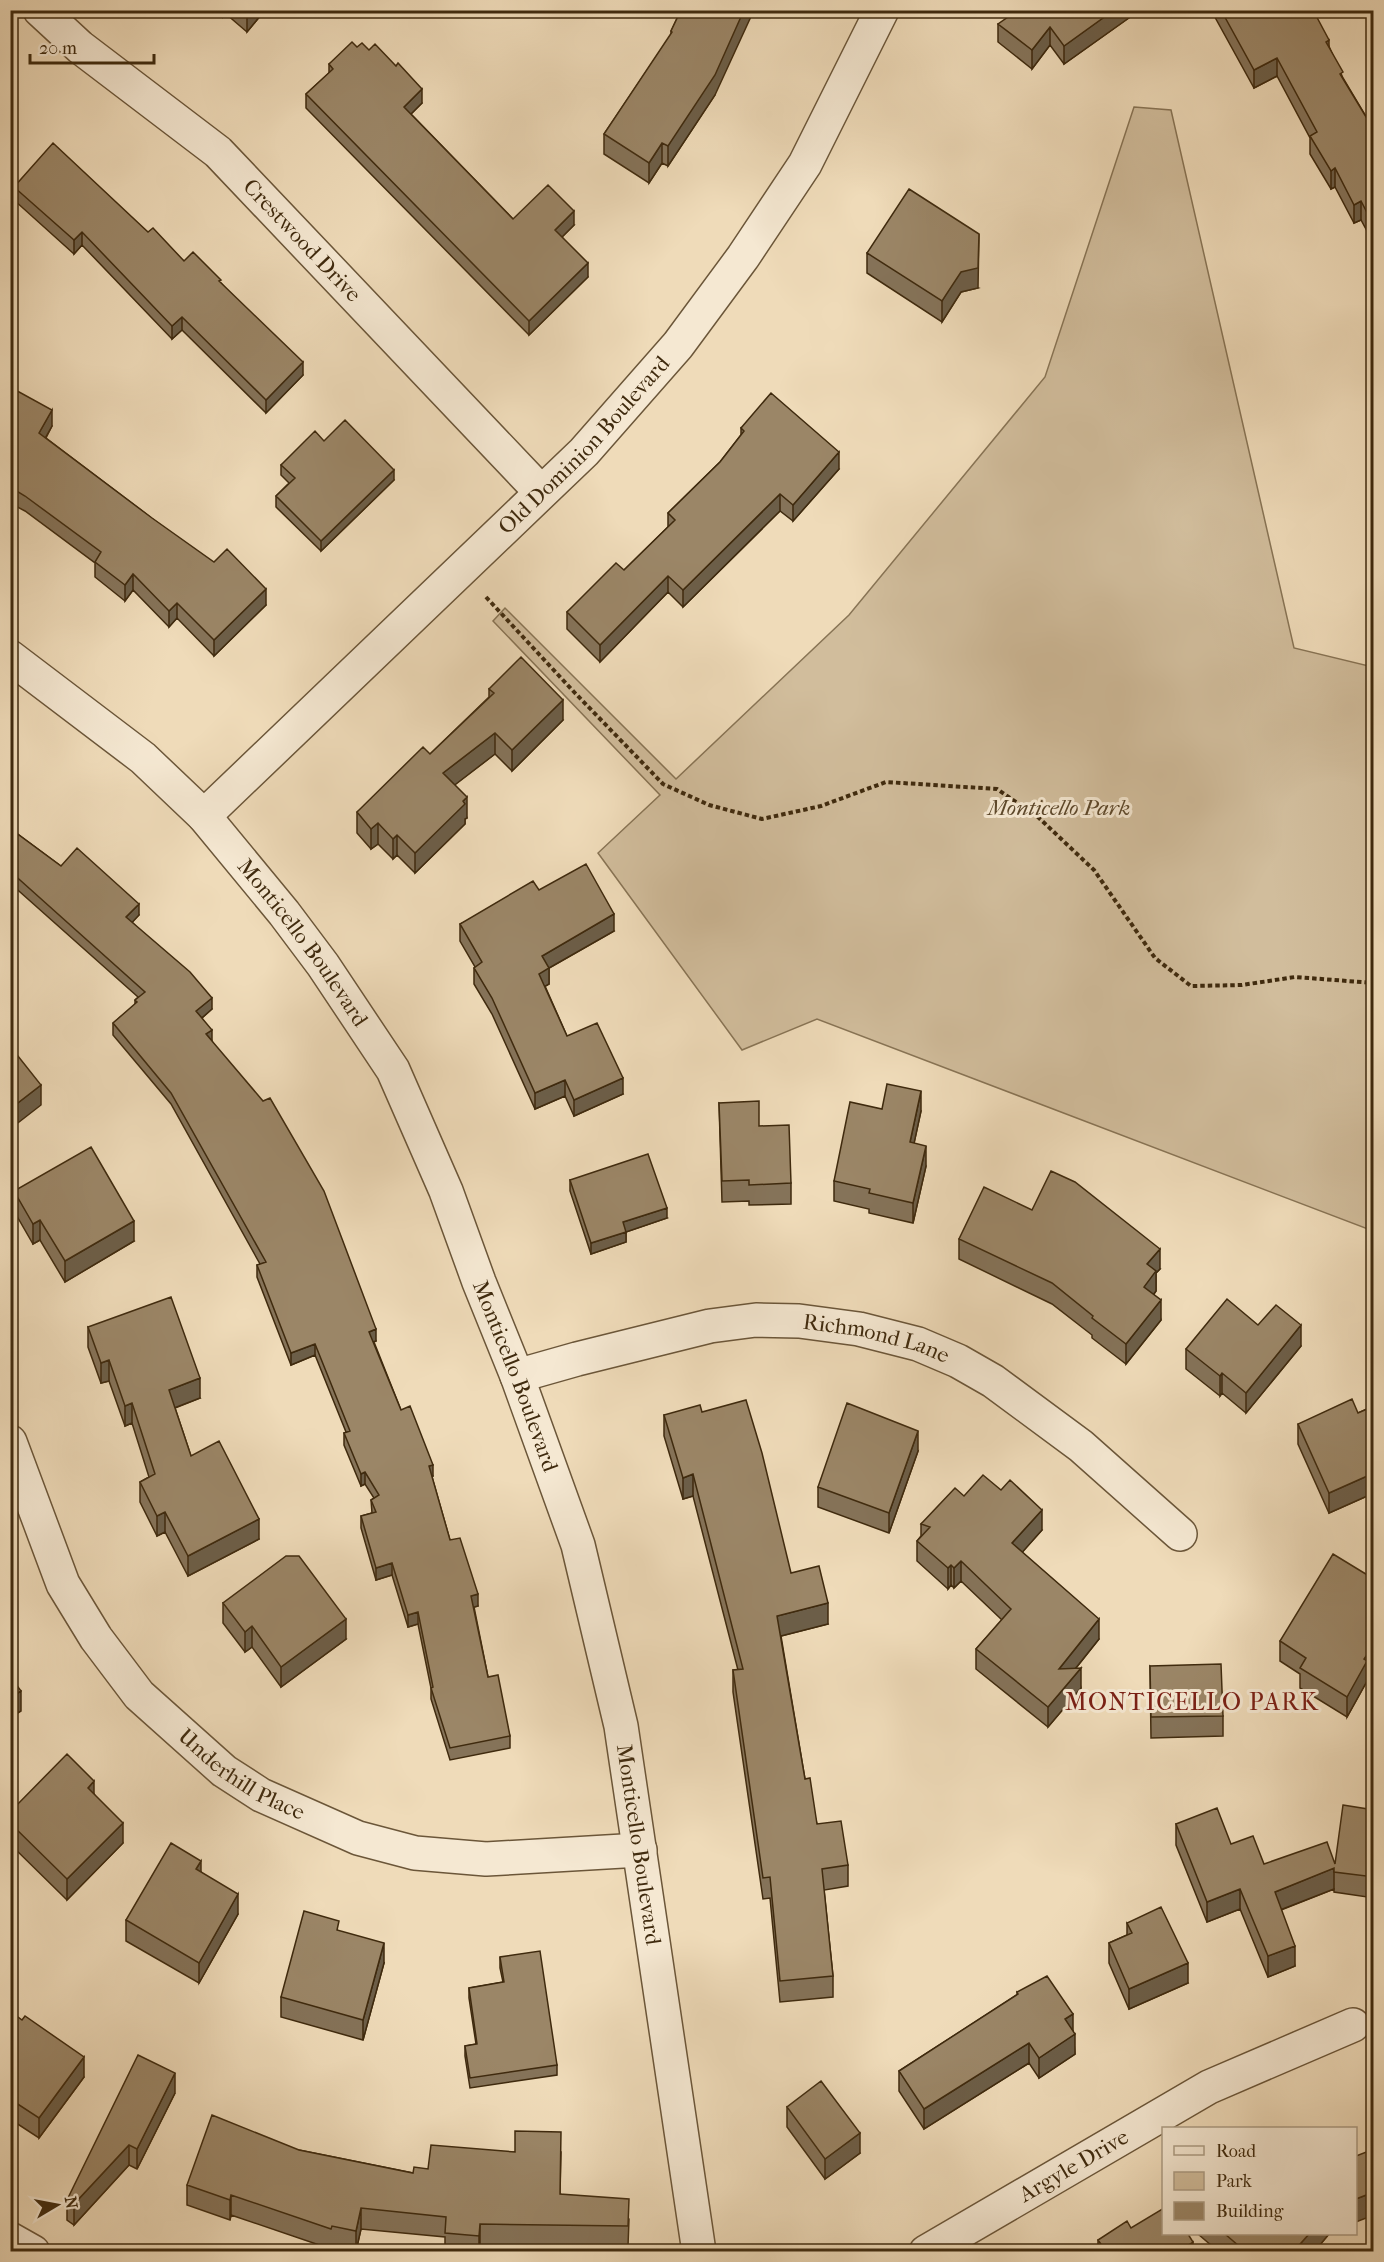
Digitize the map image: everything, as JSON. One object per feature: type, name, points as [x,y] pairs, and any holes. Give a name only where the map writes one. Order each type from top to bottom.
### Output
[{"type":"street","name":"Old Dominion Boulevard","points":[[204,816],[584,452],[678,345],[743,257],[805,164],[882,10]]},
{"type":"street","name":"Crestwood Drive","points":[[41,11],[97,61],[218,152],[541,492]]},
{"type":"street","name":"Monticello Boulevard","points":[[10,657],[143,758],[204,816],[323,965],[393,1070],[446,1191],[517,1376],[578,1545],[621,1726],[699,2252]]},
{"type":"street","name":"Richmond Lane","points":[[517,1376],[710,1326],[756,1320],[799,1321],[859,1329],[918,1344],[958,1361],[993,1381],[1082,1446],[1180,1534]]},
{"type":"street","name":"Underhill Place","points":[[10,1442],[63,1584],[96,1638],[139,1695],[224,1771],[261,1796],[358,1838],[415,1852],[486,1859],[640,1850]]},
{"type":"street","name":"Argyle Drive","points":[[926,2252],[1209,2087],[1353,2025]]},
{"type":"street","points":[[10,2239],[33,2252]]},
{"type":"path","points":[[461,570],[663,784],[709,805],[762,819],[821,806],[886,782],[997,789],[1038,817],[1094,870],[1155,958],[1191,986],[1242,985],[1295,977],[1374,983]]},
{"type":"green space","name":"Monticello Park","points":[[1134,107],[1171,110],[1294,648],[1373,667],[1373,1231],[817,1019],[742,1050],[598,853],[660,795],[493,621],[505,608],[676,779],[849,615],[1045,377]]},
{"type":"building","points":[[681,10],[744,10],[715,75],[668,146],[662,143],[649,163],[604,134],[672,32]]},
{"type":"building","points":[[1018,10],[1114,10],[1064,46],[1050,27],[1032,50],[998,24]]},
{"type":"building","points":[[1221,10],[1313,10],[1329,40],[1326,42],[1343,72],[1340,74],[1374,130],[1374,226],[1361,201],[1354,205],[1335,168],[1331,171],[1310,136],[1317,132],[1277,58],[1254,70]]},
{"type":"building","points":[[352,42],[357,47],[362,43],[369,50],[375,44],[396,66],[398,63],[422,89],[404,107],[513,219],[548,185],[574,211],[555,230],[588,263],[529,321],[306,94],[333,69],[329,64]]},
{"type":"building","points":[[53,143],[148,232],[153,228],[184,261],[193,252],[221,280],[219,281],[303,362],[266,400],[182,317],[172,326],[82,232],[74,240],[14,187]]},
{"type":"building","points":[[909,189],[979,234],[978,268],[961,272],[942,301],[867,253]]},
{"type":"building","points":[[10,387],[52,410],[39,433],[214,562],[227,549],[266,589],[214,640],[177,603],[169,611],[133,574],[125,585],[95,562],[101,552],[10,487]]},
{"type":"building","points":[[771,393],[839,452],[793,505],[780,494],[683,590],[668,576],[600,645],[567,612],[616,563],[624,570],[675,520],[668,513],[720,462],[744,431],[741,428]]},
{"type":"building","points":[[345,420],[394,470],[321,541],[276,496],[295,478],[281,465],[315,431],[324,441]]},
{"type":"building","points":[[521,657],[563,700],[512,750],[495,733],[443,773],[467,797],[463,801],[465,804],[415,853],[397,835],[393,839],[378,823],[371,829],[357,812],[423,747],[430,754],[494,693],[489,689]]},
{"type":"building","points":[[10,820],[15,823],[11,829],[61,866],[77,848],[139,904],[126,917],[190,972],[212,998],[196,1011],[212,1030],[206,1034],[263,1101],[270,1098],[324,1191],[376,1329],[369,1332],[401,1410],[410,1406],[433,1465],[429,1466],[450,1540],[460,1538],[478,1594],[471,1596],[488,1677],[498,1675],[510,1736],[450,1748],[431,1688],[433,1687],[418,1612],[408,1615],[392,1563],[376,1568],[361,1516],[376,1512],[371,1500],[379,1495],[365,1472],[361,1474],[344,1433],[350,1431],[315,1344],[291,1353],[257,1265],[266,1262],[171,1093],[113,1023],[145,992],[10,873]]},
{"type":"building","points":[[586,864],[614,914],[542,956],[549,968],[539,974],[567,1036],[597,1023],[623,1078],[574,1100],[565,1080],[535,1093],[492,998],[474,968],[482,962],[460,924],[533,881],[539,890]]},
{"type":"building","points":[[10,1046],[41,1085],[10,1109]]},
{"type":"building","points":[[887,1084],[921,1091],[910,1142],[926,1146],[913,1203],[869,1193],[870,1189],[834,1181],[850,1102],[882,1109]]},
{"type":"building","points":[[759,1101],[759,1126],[789,1125],[791,1183],[749,1185],[749,1180],[722,1181],[719,1103]]},
{"type":"building","points":[[91,1147],[134,1221],[65,1261],[40,1220],[33,1224],[14,1191]]},
{"type":"building","points":[[648,1154],[667,1208],[623,1222],[626,1232],[591,1243],[570,1180]]},
{"type":"building","points":[[1051,1171],[1075,1182],[1160,1249],[1147,1264],[1156,1271],[1144,1287],[1161,1300],[1126,1344],[1052,1283],[959,1239],[984,1187],[1032,1210]]},
{"type":"building","points":[[171,1297],[200,1378],[169,1390],[191,1456],[219,1441],[259,1519],[188,1556],[165,1512],[157,1516],[140,1482],[155,1474],[132,1403],[125,1406],[109,1360],[101,1363],[88,1327]]},
{"type":"building","points":[[1227,1299],[1258,1325],[1276,1305],[1301,1325],[1246,1393],[1222,1373],[1220,1376],[1186,1349]]},
{"type":"building","points":[[1352,1399],[1358,1413],[1374,1406],[1374,1473],[1329,1493],[1298,1424]]},
{"type":"building","points":[[746,1400],[762,1453],[791,1573],[819,1566],[828,1603],[777,1616],[805,1779],[810,1778],[817,1824],[841,1821],[848,1865],[822,1869],[833,1976],[780,1981],[770,1877],[763,1878],[733,1670],[743,1669],[693,1474],[683,1478],[664,1415],[700,1405],[702,1412]]},
{"type":"building","points":[[847,1403],[918,1431],[889,1513],[818,1487]]},
{"type":"building","points":[[983,1475],[1001,1490],[1010,1480],[1042,1510],[1012,1543],[1099,1619],[1059,1669],[1081,1668],[1048,1707],[976,1649],[1011,1609],[961,1561],[954,1568],[951,1565],[948,1568],[917,1541],[930,1527],[921,1524],[955,1488],[964,1496]]},
{"type":"building","points":[[1333,1554],[1374,1579],[1374,1645],[1364,1659],[1367,1661],[1347,1697],[1300,1668],[1306,1658],[1280,1641]]},
{"type":"building","points":[[286,1556],[299,1556],[346,1619],[281,1667],[252,1626],[245,1632],[223,1603]]},
{"type":"building","points":[[1221,1664],[1223,1716],[1151,1717],[1150,1666]]},
{"type":"building","points":[[10,1676],[21,1691],[10,1698]]},
{"type":"building","points":[[67,1754],[94,1781],[88,1788],[123,1823],[67,1879],[10,1823],[10,1812]]},
{"type":"building","points":[[1343,1805],[1374,1810],[1374,1877],[1334,1872],[1334,1868],[1275,1892],[1295,1946],[1268,1956],[1240,1889],[1207,1902],[1176,1824],[1217,1808],[1231,1844],[1253,1836],[1264,1864],[1327,1842],[1335,1864]]},
{"type":"building","points":[[171,1843],[201,1861],[196,1869],[238,1894],[199,1963],[126,1920]]},
{"type":"building","points":[[1161,1907],[1188,1963],[1129,1989],[1109,1943],[1132,1933],[1127,1923]]},
{"type":"building","points":[[304,1911],[339,1921],[337,1930],[384,1943],[363,2020],[281,1997]]},
{"type":"building","points":[[540,1951],[557,2065],[470,2078],[465,2046],[477,2044],[469,1988],[504,1982],[500,1957]]},
{"type":"building","points":[[1047,1976],[1073,2014],[1065,2019],[1075,2034],[1039,2058],[1029,2043],[924,2109],[899,2071],[1018,1994],[1017,1992]]},
{"type":"building","points":[[10,2011],[22,2020],[25,2016],[84,2057],[39,2118],[10,2099],[10,2092],[13,2088],[10,2087]]},
{"type":"building","points":[[138,2055],[175,2073],[137,2149],[129,2145],[74,2204],[67,2200]]},
{"type":"building","points":[[821,2081],[860,2133],[825,2159],[787,2107]]},
{"type":"building","points":[[212,2115],[299,2150],[413,2173],[414,2167],[428,2169],[431,2145],[515,2152],[515,2131],[561,2132],[560,2194],[629,2199],[628,2226],[480,2224],[479,2236],[445,2233],[446,2217],[361,2208],[356,2231],[332,2226],[331,2229],[231,2195],[230,2200],[187,2185]]},
{"type":"building","points":[[1374,2149],[1374,2192],[1357,2199],[1357,2156]]},
{"type":"building","points":[[1162,2209],[1162,2235],[1189,2235],[1193,2242],[1178,2252],[1096,2252],[1103,2247],[1098,2240],[1127,2221],[1131,2228]]},
{"type":"building","points":[[1226,2235],[1308,2235],[1293,2252],[1246,2252]]},
{"type":"district","name":"MONTICELLO PARK","points":[[1192,1702]]}]
